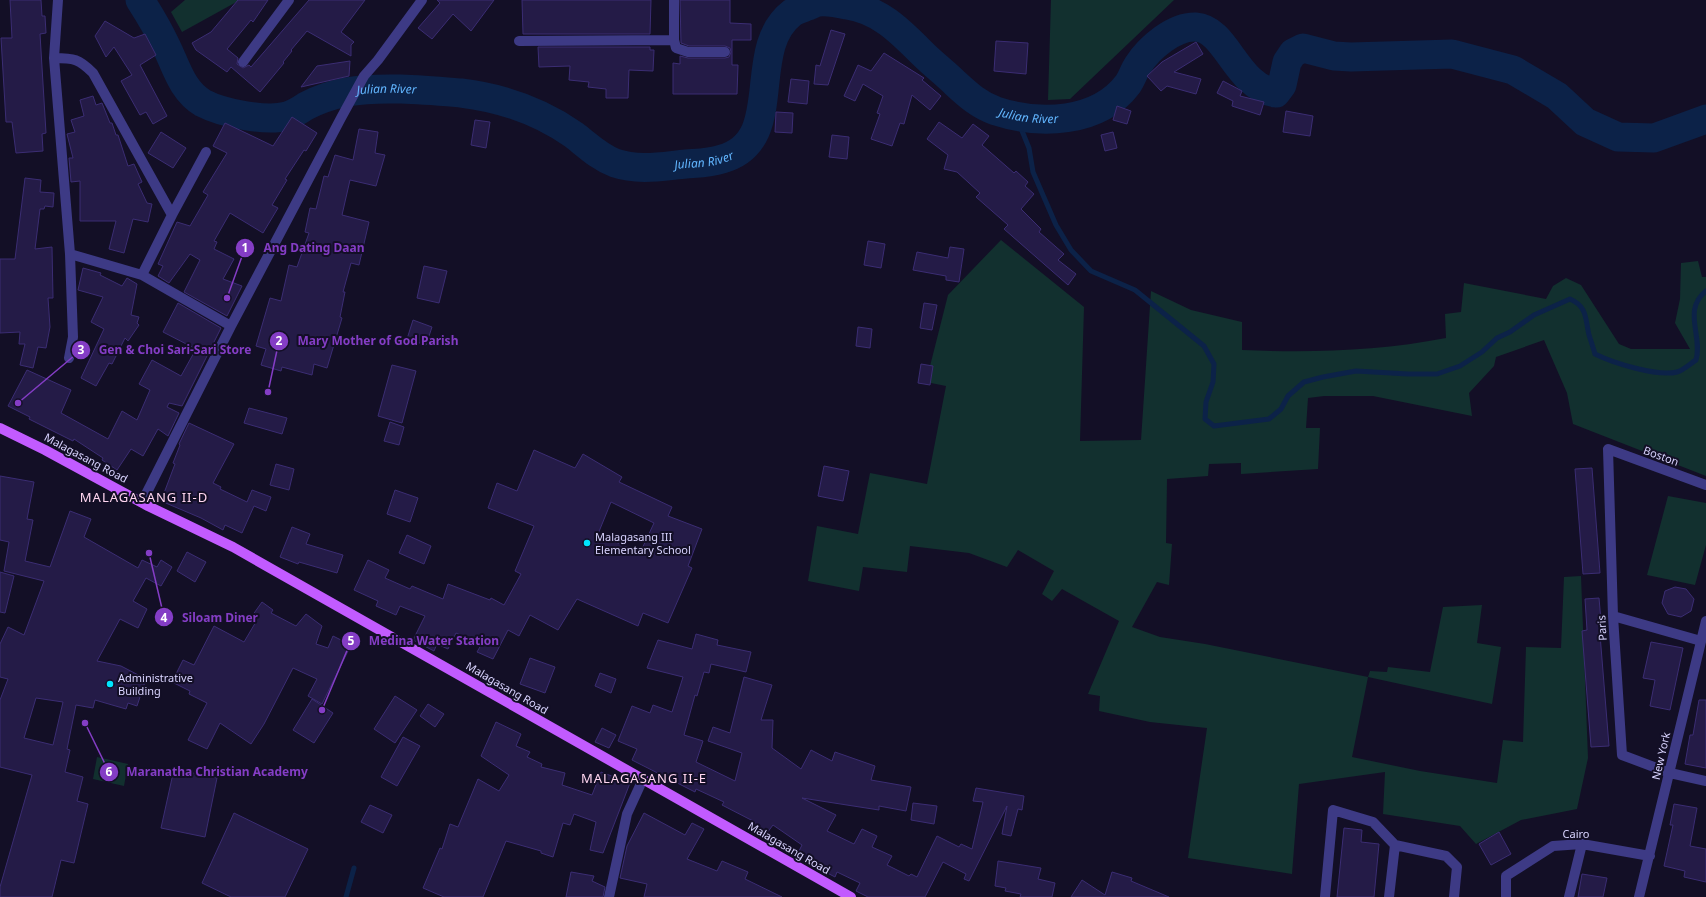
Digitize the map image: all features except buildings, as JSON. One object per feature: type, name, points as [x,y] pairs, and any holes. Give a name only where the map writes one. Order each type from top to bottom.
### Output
[{"type":"main road","name":"Malagasang Road","points":[[0,428],[142,502],[233,547],[340,609],[467,679],[851,897]]},
{"type":"street","points":[[58,0],[54,58],[70,254],[73,337],[69,358]]},
{"type":"street","points":[[243,62],[289,0]]},
{"type":"street","points":[[142,502],[231,326],[364,76],[378,60],[422,0]]},
{"type":"street","points":[[674,0],[674,40],[676,48],[688,52],[725,52]]},
{"type":"street","points":[[518,41],[674,40]]},
{"type":"street","points":[[54,58],[73,58],[83,63],[94,73],[172,215]]},
{"type":"street","points":[[142,274],[206,152]]},
{"type":"street","points":[[70,254],[142,274],[231,326]]},
{"type":"street","name":"Boston","points":[[1608,449],[1706,485]]},
{"type":"street","name":"Paris","points":[[1608,449],[1613,616],[1622,755],[1670,773]]},
{"type":"street","points":[[1613,616],[1701,641]]},
{"type":"street","name":"New York","points":[[1639,897],[1706,621]]},
{"type":"street","points":[[1670,773],[1706,781]]},
{"type":"street","points":[[609,897],[627,814],[643,779]]},
{"type":"street","points":[[1325,897],[1334,810],[1373,822],[1395,846],[1446,856],[1457,867],[1454,897]]},
{"type":"street","points":[[1569,897],[1582,844]]},
{"type":"street","name":"Cairo","points":[[1506,897],[1506,876],[1553,846],[1582,844],[1650,856]]},
{"type":"street","points":[[1390,897],[1395,846]]},
{"type":"green space","points":[[185,0],[240,0],[182,32],[171,12]]},
{"type":"green space","points":[[1051,0],[1174,0],[1070,99],[1048,100]]},
{"type":"green space","points":[[1001,240],[1084,307],[1080,441],[1141,440],[1151,291],[1191,310],[1242,322],[1242,350],[1319,351],[1396,346],[1446,338],[1445,314],[1461,312],[1464,283],[1546,299],[1553,286],[1566,278],[1581,285],[1619,344],[1631,349],[1690,349],[1675,323],[1680,299],[1681,263],[1698,261],[1702,277],[1706,277],[1706,476],[1573,424],[1567,393],[1544,340],[1496,357],[1494,366],[1469,393],[1472,416],[1373,396],[1324,396],[1308,398],[1306,428],[1320,428],[1318,469],[1241,474],[1241,463],[1209,464],[1208,476],[1167,479],[1166,543],[1172,544],[1169,585],[1157,582],[1132,627],[1160,637],[1205,644],[1368,677],[1352,757],[1420,771],[1497,783],[1503,740],[1523,742],[1526,647],[1561,648],[1564,577],[1581,576],[1588,758],[1577,809],[1521,820],[1476,844],[1460,826],[1383,814],[1385,772],[1299,784],[1292,874],[1188,858],[1207,728],[1150,722],[1099,711],[1100,696],[1088,694],[1119,621],[1062,589],[1052,601],[1042,594],[1054,571],[1018,550],[1007,567],[969,553],[910,546],[907,572],[863,567],[859,591],[808,581],[817,526],[858,534],[870,473],[927,484],[946,386],[926,382],[948,295]]},
{"type":"green space","points":[[1668,496],[1706,503],[1706,545],[1695,585],[1647,575]]},
{"type":"green space","points":[[1482,605],[1477,643],[1501,647],[1492,704],[1368,677],[1370,671],[1387,672],[1388,667],[1430,672],[1443,607]]},
{"type":"green space","points":[[97,757],[128,764],[124,786],[93,779]]},
{"type":"waterway","name":"Julian River","points":[[140,0],[156,27],[184,84],[196,98],[211,107],[244,116],[278,118],[292,114],[321,99],[360,90],[418,90],[476,95],[506,102],[534,112],[574,135],[604,158],[615,163],[633,167],[709,162],[722,159],[742,149],[754,134],[760,115],[770,49],[778,29],[792,13],[817,2],[829,2],[859,8],[879,17],[906,37],[969,96],[990,109],[1013,116],[1049,119],[1067,118],[1084,114],[1101,107],[1115,97],[1128,84],[1138,65],[1155,45],[1179,30],[1196,27],[1207,30],[1216,37],[1241,70],[1251,80],[1262,89],[1276,93],[1282,85],[1287,62],[1293,53],[1303,48],[1334,56],[1351,57],[1452,54],[1513,70],[1557,96],[1585,122],[1618,137],[1654,138],[1706,119]]},
{"type":"waterway","points":[[1016,116],[1029,148],[1033,172],[1056,225],[1071,250],[1091,271],[1135,290],[1204,346],[1214,364],[1213,382],[1206,402],[1205,419],[1214,426],[1269,419],[1281,409],[1288,396],[1304,382],[1323,377],[1356,371],[1437,374],[1460,366],[1482,352],[1497,338],[1510,332],[1534,315],[1570,299],[1576,302],[1585,314],[1589,335],[1595,354],[1624,365],[1647,371],[1659,373],[1677,372],[1696,360],[1697,342],[1694,315],[1695,306],[1699,298],[1706,291]]},
{"type":"waterway","points":[[346,897],[354,868]]},
{"type":"place","name":"Ang Dating Daan","points":[[227,298]]},
{"type":"place","name":"Mary Mother of God Parish","points":[[268,392]]},
{"type":"place","name":"Gen & Choi Sari-Sari Store","points":[[18,403]]},
{"type":"place","name":"Malagasang III Elementary School","points":[[587,543]]},
{"type":"place","name":"Siloam Diner","points":[[149,553]]},
{"type":"place","name":"Administrative Building","points":[[110,684]]},
{"type":"place","name":"Medina Water Station","points":[[322,710]]},
{"type":"place","name":"Maranatha Christian Academy","points":[[85,723]]},
{"type":"district","name":"MALAGASANG II-D","points":[[144,497]]},
{"type":"district","name":"MALAGASANG II-E","points":[[644,778]]}]
